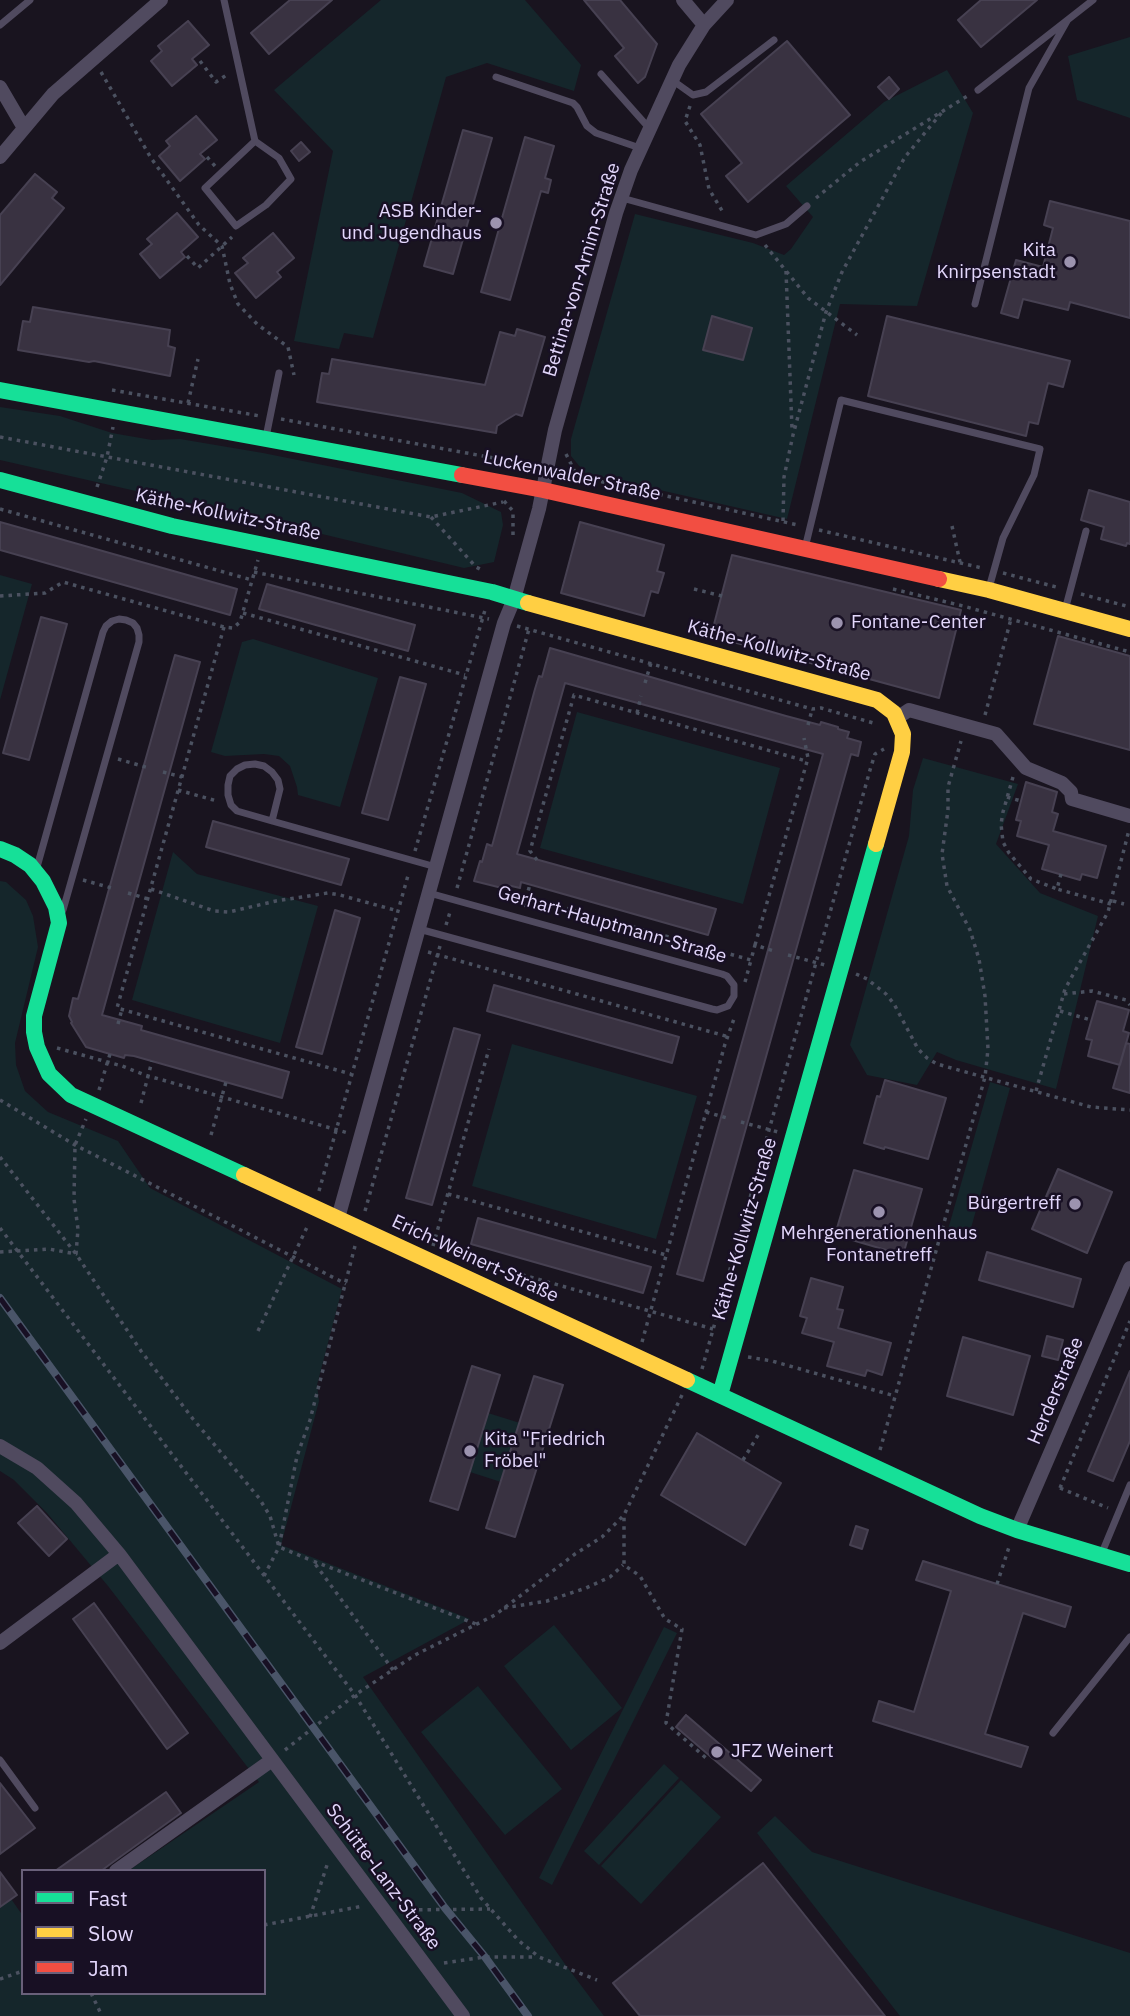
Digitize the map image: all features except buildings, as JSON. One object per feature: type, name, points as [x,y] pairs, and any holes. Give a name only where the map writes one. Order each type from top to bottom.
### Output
[{"type":"street","points":[[0,157],[53,94],[161,0]]},
{"type":"street","points":[[683,0],[704,25]]},
{"type":"street","name":"Bettina-von-Arnim-Straße","points":[[543,490],[555,430],[621,198],[672,79],[704,25],[727,0]]},
{"type":"street","points":[[0,87],[24,128]]},
{"type":"street","name":"Luckenwalder Straße","points":[[0,390],[543,490],[989,590],[1130,629]]},
{"type":"street","name":"Käthe-Kollwitz-Straße","points":[[0,481],[172,526],[492,592],[877,700],[897,718],[903,734],[902,752],[720,1395]]},
{"type":"street","points":[[338,1218],[543,490]]},
{"type":"street","points":[[897,718],[909,710],[996,734],[1026,768],[1067,787],[1072,799],[1130,816]]},
{"type":"street","points":[[0,849],[23,859],[36,871],[56,907],[59,923]]},
{"type":"street","name":"Erich-Weinert-Straße","points":[[59,923],[34,1016],[37,1046],[49,1074],[71,1095],[980,1516],[1130,1564]]},
{"type":"street","name":"Herderstraße","points":[[1017,1530],[1130,1268]]},
{"type":"street","name":"Schütte-Lanz-Straße","points":[[0,1446],[37,1468],[76,1503],[118,1554],[463,2016]]},
{"type":"street","points":[[0,1643],[118,1554]]},
{"type":"street","points":[[119,1869],[272,1760]]},
{"type":"lane","points":[[0,25],[30,0]]},
{"type":"lane","points":[[224,0],[256,141],[279,158],[291,179],[267,205],[236,226],[205,187],[256,141]]},
{"type":"lane","points":[[978,90],[1093,0]]},
{"type":"lane","points":[[975,304],[1029,88],[1067,21]]},
{"type":"lane","points":[[672,79],[693,95],[706,92],[774,40]]},
{"type":"lane","points":[[601,74],[649,129]]},
{"type":"lane","points":[[496,77],[573,103],[587,126],[596,133],[641,148]]},
{"type":"lane","points":[[621,198],[756,235],[786,224],[807,206]]},
{"type":"lane","points":[[266,438],[279,373]]},
{"type":"lane","points":[[805,549],[841,400],[1040,449],[1034,475],[1003,538],[989,590]]},
{"type":"lane","points":[[1064,610],[1086,531]]},
{"type":"lane","points":[[36,871],[103,632],[112,621],[126,620],[137,628],[139,642],[59,923]]},
{"type":"lane","points":[[272,821],[280,789],[278,780],[264,766],[246,765],[237,769],[230,776],[228,794],[231,805],[237,811],[272,821],[412,860],[436,867]]},
{"type":"lane","name":"Gerhart-Hauptmann-Straße","points":[[419,929],[712,1009],[723,1009],[734,996],[734,985],[722,974],[429,893]]},
{"type":"lane","points":[[1101,1555],[1130,1485]]},
{"type":"lane","points":[[1052,1733],[1130,1637]]},
{"type":"lane","points":[[0,1760],[34,1808]]},
{"type":"path","points":[[92,59],[151,158],[199,225],[222,246],[230,284],[238,303],[257,324],[288,347],[294,375]]},
{"type":"path","points":[[200,61],[216,82],[239,69]]},
{"type":"path","points":[[807,206],[860,162],[978,90]]},
{"type":"path","points":[[693,95],[685,121],[700,145],[709,189],[732,228]]},
{"type":"path","points":[[783,521],[784,477],[826,312],[842,272],[905,158],[943,111]]},
{"type":"path","points":[[187,256],[198,268],[236,234],[236,226]]},
{"type":"path","points":[[756,235],[808,298],[857,335]]},
{"type":"path","points":[[786,271],[793,435]]},
{"type":"path","points":[[188,403],[198,359]]},
{"type":"path","points":[[83,532],[107,457],[117,411]]},
{"type":"path","points":[[0,437],[431,517],[504,502],[539,509]]},
{"type":"path","points":[[504,502],[514,462]]},
{"type":"path","points":[[504,502],[513,511],[513,542]]},
{"type":"path","points":[[0,509],[252,580]]},
{"type":"path","points":[[431,517],[476,567],[489,573]]},
{"type":"path","points":[[953,526],[964,585]]},
{"type":"path","points":[[0,597],[45,593],[63,582],[224,628],[237,626],[262,544]]},
{"type":"path","points":[[254,572],[482,617],[813,709],[821,708],[886,726],[897,718]]},
{"type":"path","points":[[882,587],[1130,652]]},
{"type":"path","points":[[694,589],[726,597]]},
{"type":"path","points":[[258,1331],[310,1220],[482,617],[492,592]]},
{"type":"path","points":[[243,613],[465,676]]},
{"type":"path","points":[[981,730],[1011,619]]},
{"type":"path","points":[[224,628],[117,1008],[352,1074]]},
{"type":"path","points":[[264,1576],[279,1547],[297,1456],[310,1420],[360,1228],[529,629]]},
{"type":"path","points":[[645,683],[651,663]]},
{"type":"path","points":[[537,860],[530,851],[574,695],[806,761]]},
{"type":"path","points":[[636,713],[641,696]]},
{"type":"path","points":[[808,725],[813,709]]},
{"type":"path","points":[[875,1467],[985,1077],[988,1049],[985,996],[979,959],[970,930],[947,886],[942,854],[948,788],[965,725]]},
{"type":"path","points":[[744,986],[808,758],[804,738]]},
{"type":"path","points":[[298,1741],[355,1695],[415,1655],[495,1615],[575,1554],[602,1537],[624,1515],[693,1383],[708,1346],[870,770],[876,754],[890,746]]},
{"type":"path","points":[[117,759],[149,768]]},
{"type":"path","points":[[1018,759],[1001,824],[1006,848],[1031,879],[1057,889],[1124,904]]},
{"type":"path","points":[[163,772],[182,777]]},
{"type":"path","points":[[178,790],[231,805]]},
{"type":"path","points":[[1007,797],[1021,801]]},
{"type":"path","points":[[1036,1092],[1064,993],[1111,902],[1130,828]]},
{"type":"path","points":[[1057,889],[1061,874]]},
{"type":"path","points":[[83,880],[115,890]]},
{"type":"path","points":[[523,908],[530,884]]},
{"type":"path","points":[[150,889],[214,911],[229,912],[328,893],[398,911]]},
{"type":"path","points":[[128,893],[148,899]]},
{"type":"path","points":[[526,897],[751,960]]},
{"type":"path","points":[[755,945],[775,951]]},
{"type":"path","points":[[413,948],[729,1037]]},
{"type":"path","points":[[788,955],[867,979],[894,1004],[918,1049],[927,1058],[950,1069],[1091,1107],[1129,1110],[1130,1101]]},
{"type":"path","points":[[1064,993],[1092,991],[1126,1000],[1130,1005]]},
{"type":"path","points":[[118,1024],[122,1009]]},
{"type":"path","points":[[638,1357],[736,1011]]},
{"type":"path","points":[[1059,1011],[1091,1020]]},
{"type":"path","points":[[48,1046],[360,1136]]},
{"type":"path","points":[[429,1261],[489,1049]]},
{"type":"path","points":[[76,1254],[78,1229],[74,1199],[75,1145],[97,1096],[110,1054]]},
{"type":"path","points":[[141,1103],[152,1061]]},
{"type":"path","points":[[211,1135],[226,1082]]},
{"type":"path","points":[[0,1100],[75,1145],[346,1284]]},
{"type":"path","points":[[706,1112],[727,1118]]},
{"type":"path","points":[[741,1122],[793,1137]]},
{"type":"path","points":[[0,1157],[76,1254],[149,1361],[193,1419],[260,1498],[270,1516],[279,1547]]},
{"type":"path","points":[[448,1194],[666,1255]]},
{"type":"path","points":[[0,1228],[355,1695],[481,1898],[518,1940],[539,1957],[597,1980]]},
{"type":"path","points":[[435,1237],[449,1254]]},
{"type":"path","points":[[0,1252],[49,1249],[76,1254]]},
{"type":"path","points":[[473,1261],[713,1329]]},
{"type":"path","points":[[1060,1488],[1130,1321]]},
{"type":"path","points":[[708,1346],[895,1396]]},
{"type":"path","points":[[743,1460],[769,1417]]},
{"type":"path","points":[[1039,1479],[1118,1513]]},
{"type":"path","points":[[502,1608],[547,1601],[610,1577],[624,1564],[624,1515]]},
{"type":"path","points":[[279,1547],[475,1624]]},
{"type":"path","points":[[997,1584],[1008,1549]]},
{"type":"path","points":[[313,1560],[393,1670]]},
{"type":"path","points":[[624,1564],[640,1576],[665,1619],[682,1629],[666,1723],[706,1758]]},
{"type":"path","points":[[310,1917],[335,1844]]},
{"type":"path","points":[[266,1925],[381,1906],[490,1909]]},
{"type":"path","points":[[425,1965],[485,1957],[539,1957]]},
{"type":"path","points":[[0,1979],[21,1972]]},
{"type":"path","points":[[92,1995],[102,2016]]},
{"type":"shaded area","points":[[381,0],[525,0],[581,65],[574,91],[487,63],[446,77],[373,338],[344,333],[339,349],[294,341],[333,151],[274,90]]},
{"type":"shaded area","points":[[1130,37],[1130,118],[1077,100],[1068,56]]},
{"type":"shaded area","points":[[947,70],[973,113],[917,306],[840,304],[787,519],[585,473],[571,456],[571,439],[635,214],[753,243],[784,255],[813,217],[786,186],[884,102]]},
{"type":"shaded area","points":[[0,407],[60,416],[112,433],[152,440],[180,439],[263,453],[462,493],[501,512],[503,525],[494,562],[464,568],[0,460]]},
{"type":"shaded area","points":[[0,575],[32,584],[0,700]]},
{"type":"shaded area","points":[[253,639],[378,678],[340,807],[298,795],[290,766],[279,756],[225,756],[211,752],[242,642]]},
{"type":"shaded area","points":[[577,712],[780,768],[743,904],[540,848]]},
{"type":"shaded area","points":[[923,758],[1018,784],[996,844],[1040,893],[1098,916],[1056,1089],[937,1052],[917,1085],[867,1075],[850,1045],[909,836],[913,790]]},
{"type":"shaded area","points":[[173,852],[197,874],[318,906],[280,1043],[132,1000]]},
{"type":"shaded area","points":[[0,881],[6,882],[26,900],[33,916],[38,947],[15,1043],[16,1065],[25,1091],[48,1112],[118,1141],[150,1188],[342,1289],[317,1385],[319,1401],[281,1545],[470,1619],[363,1677],[604,2016],[0,2016],[0,1883],[21,1913],[21,1995],[266,1995],[266,1869],[131,1869],[259,1782],[108,1586],[47,1513],[14,1480],[0,1471]]},
{"type":"shaded area","points":[[512,1044],[697,1096],[656,1239],[472,1186]]},
{"type":"shaded area","points":[[990,1082],[1010,1088],[968,1239],[947,1233]]},
{"type":"shaded area","points":[[488,1413],[520,1423],[501,1482],[470,1472]]},
{"type":"shaded area","points":[[554,1625],[622,1708],[571,1750],[504,1666]]},
{"type":"shaded area","points":[[664,1627],[677,1633],[552,1885],[539,1878]]},
{"type":"shaded area","points":[[478,1686],[562,1789],[505,1835],[421,1732]]},
{"type":"shaded area","points":[[664,1764],[679,1778],[599,1865],[584,1851]]},
{"type":"shaded area","points":[[681,1780],[721,1817],[641,1904],[601,1866]]},
{"type":"shaded area","points":[[775,1816],[812,1852],[1130,1953],[1130,2016],[900,2016],[757,1833]]},
{"type":"railway","points":[[0,1298],[445,1908],[528,2016]]},
{"type":"traffic: fast","points":[[0,390],[462,475]]},
{"type":"traffic: fast","points":[[0,480],[172,526],[492,592],[528,603]]},
{"type":"traffic: fast","points":[[720,1395],[876,844]]},
{"type":"traffic: fast","points":[[0,849],[30,865],[43,881],[56,907],[59,923],[34,1016],[37,1047],[49,1074],[71,1095],[244,1175]]},
{"type":"traffic: fast","points":[[687,1380],[980,1516],[1130,1564]]},
{"type":"traffic: slow","points":[[939,579],[1130,629]]},
{"type":"traffic: slow","points":[[528,603],[877,700],[894,713],[903,734],[902,752],[876,844]]},
{"type":"traffic: slow","points":[[244,1175],[687,1380]]},
{"type":"traffic: jam","points":[[462,475],[543,490],[939,579]]},
{"type":"place","name":"ASB Kinder- und Jugendhaus","points":[[496,223]]},
{"type":"place","name":"Kita Knirpsenstadt","points":[[1070,262]]},
{"type":"place","name":"Fontane-Center","points":[[837,623]]},
{"type":"place","name":"Bürgertreff","points":[[1075,1204]]},
{"type":"place","name":"Mehrgenerationenhaus Fontanetreff","points":[[879,1212]]},
{"type":"place","name":"Kita \"Friedrich Fröbel\"","points":[[470,1451]]},
{"type":"place","name":"JFZ Weinert","points":[[717,1752]]}]
